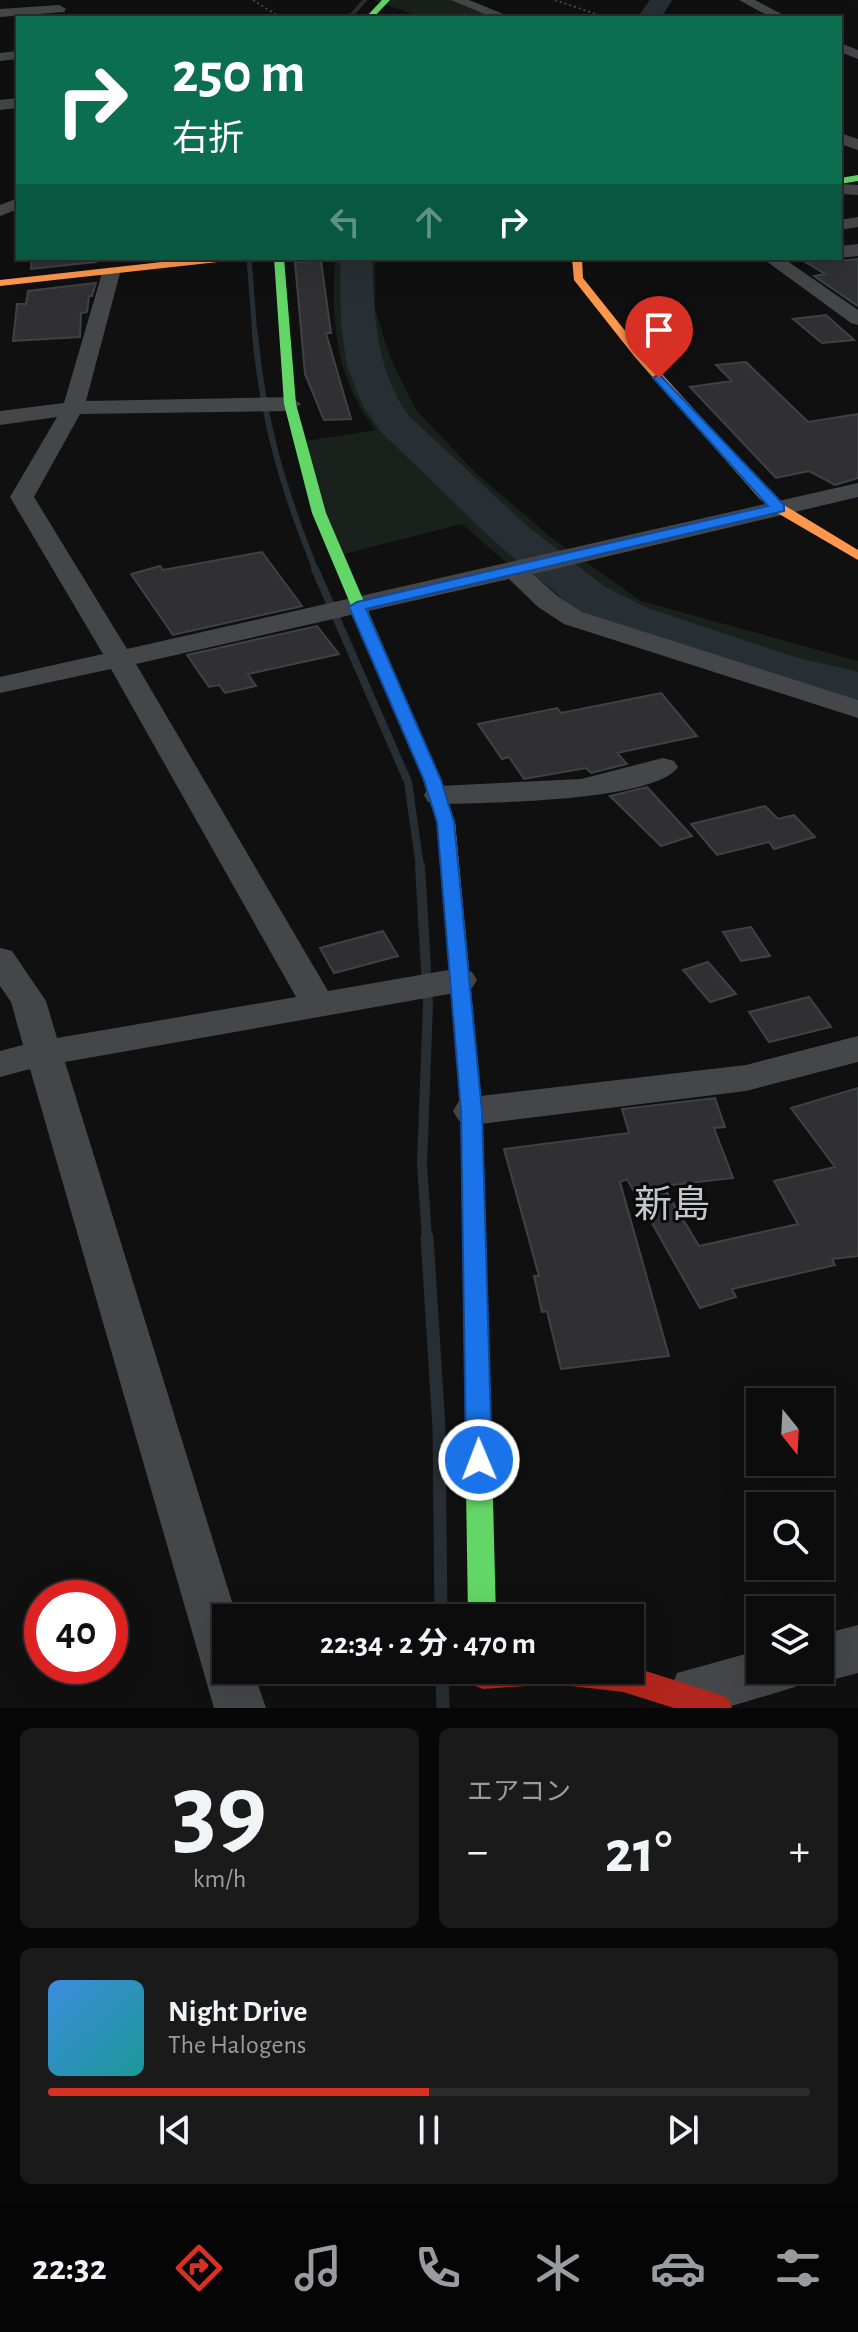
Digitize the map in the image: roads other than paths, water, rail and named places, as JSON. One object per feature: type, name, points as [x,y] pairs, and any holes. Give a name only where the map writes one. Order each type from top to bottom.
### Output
[{"type":"street","points":[[457,0],[501,16]]},
{"type":"street","points":[[745,0],[778,16]]},
{"type":"street","points":[[371,16],[385,1]]},
{"type":"street","points":[[0,13],[60,9]]},
{"type":"street","points":[[843,39],[858,55]]},
{"type":"street","points":[[0,283],[212,260]]},
{"type":"street","points":[[279,260],[290,404],[319,513],[439,795],[446,822],[472,1111],[482,1604]]},
{"type":"street","points":[[577,260],[578,278],[638,354],[764,495],[779,508],[858,556]]},
{"type":"street","points":[[774,260],[858,319]]},
{"type":"street","points":[[111,273],[73,408],[22,497],[119,658],[318,1005]]},
{"type":"street","points":[[0,418],[73,408],[290,404]]},
{"type":"street","points":[[0,685],[357,607],[858,490]]},
{"type":"street","points":[[513,569],[547,601],[573,618],[858,709]]},
{"type":"street","points":[[439,795],[588,789],[632,779],[663,767]]},
{"type":"street","points":[[0,959],[28,1001],[212,1616]]},
{"type":"street","points":[[0,1064],[44,1053],[460,980]]},
{"type":"street","points":[[472,1111],[746,1078],[858,1049]]},
{"type":"street","points":[[834,1655],[858,1649]]},
{"type":"street","points":[[642,1684],[698,1702],[746,1683]]},
{"type":"street","points":[[232,1684],[240,1708]]},
{"type":"street","points":[[483,1684],[484,1697]]},
{"type":"waterway","points":[[351,16],[365,0]]},
{"type":"waterway","points":[[650,16],[661,0]]},
{"type":"waterway","points":[[249,260],[255,336]]},
{"type":"waterway","points":[[356,260],[361,345],[365,366],[382,406],[395,424],[511,534],[589,597],[631,618],[772,664],[784,671],[807,672],[858,688]]},
{"type":"waterway","points":[[255,334],[263,397],[276,455],[316,571]]},
{"type":"waterway","points":[[315,569],[408,782],[420,867]]},
{"type":"waterway","points":[[420,865],[428,1004],[422,1164],[427,1239]]},
{"type":"waterway","points":[[427,1237],[439,1428],[441,1604]]},
{"type":"waterway","points":[[442,1684],[443,1708]]},
{"type":"district","name":"新島","points":[[672,1206]]}]
